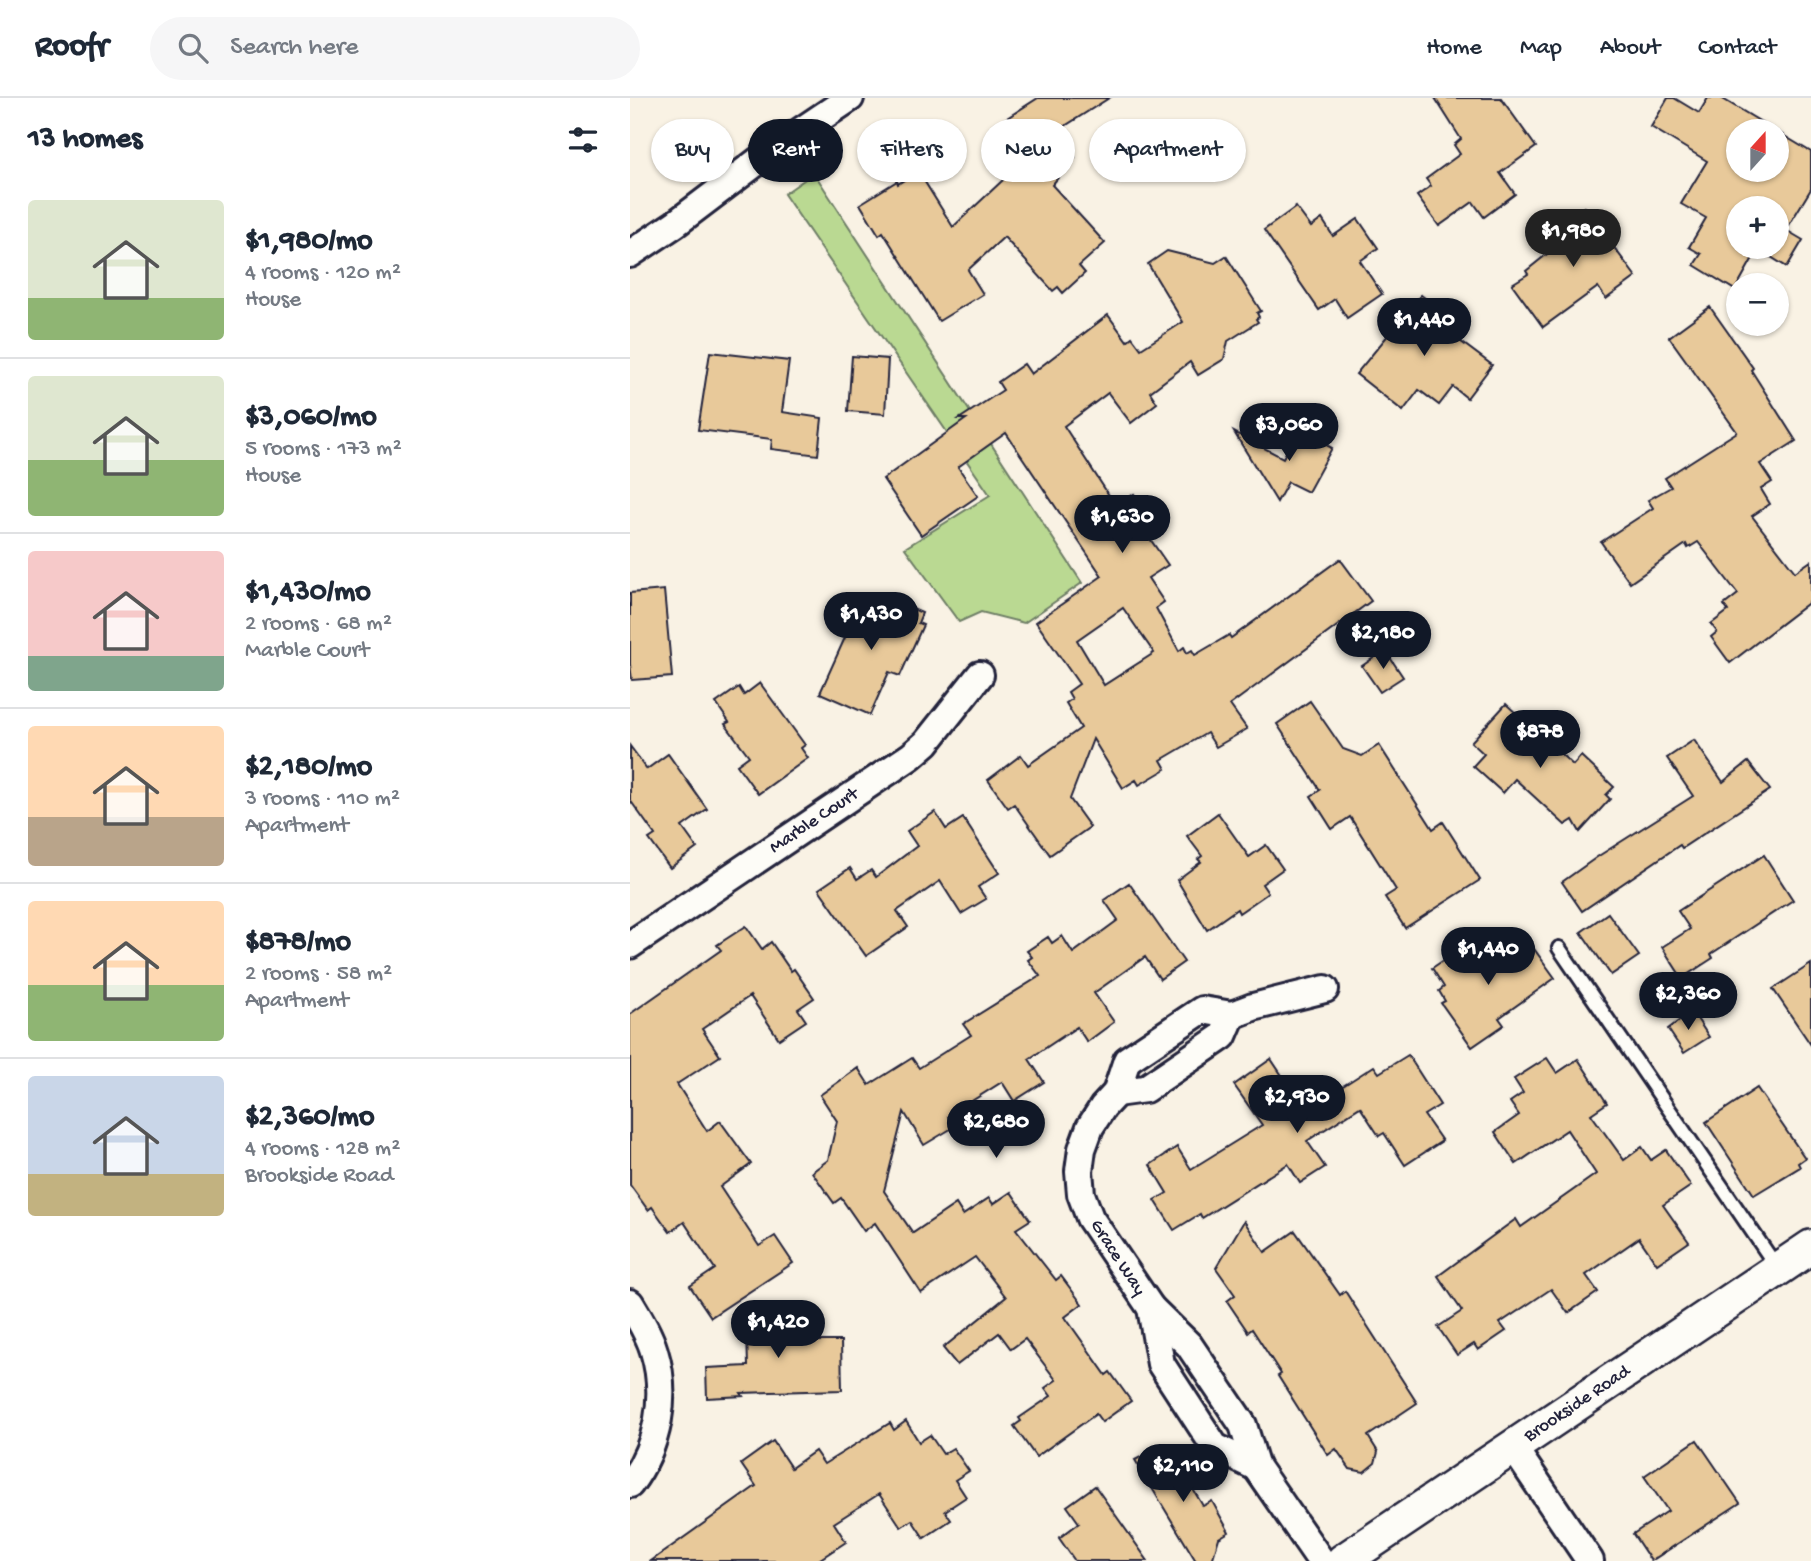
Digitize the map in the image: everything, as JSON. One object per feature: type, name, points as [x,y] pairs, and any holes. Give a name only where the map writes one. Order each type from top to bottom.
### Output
[{"type":"street","points":[[630,254],[675,224],[774,149],[850,98]]},
{"type":"street","name":"Marble Court","points":[[630,946],[911,756],[926,743],[980,675]]},
{"type":"street","name":"Grace Way","points":[[1321,1561],[1256,1467],[1243,1425],[1189,1345],[1151,1308],[1090,1218],[1081,1194],[1079,1171],[1082,1149],[1090,1127],[1102,1107],[1116,1093],[1145,1089],[1223,1036],[1232,1015],[1325,989]]},
{"type":"street","name":"Brookside Road","points":[[1343,1561],[1811,1247]]},
{"type":"street","points":[[630,1303],[654,1350],[659,1375],[660,1402],[657,1427],[649,1452],[630,1484]]},
{"type":"street","name":"Grace Way","points":[[1151,1308],[1161,1364],[1215,1447],[1256,1467]]},
{"type":"street","points":[[1513,1447],[1590,1561]]},
{"type":"lane","points":[[1559,948],[1779,1269]]},
{"type":"green space","points":[[801,182],[820,182],[1082,583],[1024,623],[981,612],[959,622],[905,548],[990,495],[784,194]]},
{"type":"building","points":[[1038,98],[1109,98],[1075,120],[1005,119]]},
{"type":"building","points":[[1435,98],[1501,98],[1536,147],[1500,173],[1515,194],[1484,217],[1473,202],[1439,226],[1417,196],[1431,186],[1426,179],[1460,154],[1454,145],[1461,139]]},
{"type":"building","points":[[1668,98],[1674,98],[1699,113],[1708,98],[1721,98],[1756,119],[1726,119],[1726,182],[1789,182],[1789,139],[1811,152],[1811,189],[1789,225],[1789,196],[1726,196],[1726,259],[1752,259],[1745,273],[1726,273],[1726,285],[1694,265],[1701,254],[1689,247],[1706,218],[1681,204],[1707,161],[1651,127]]},
{"type":"building","points":[[895,182],[925,182],[953,227],[1001,182],[1054,182],[1052,185],[1105,243],[1079,266],[1085,273],[1063,293],[1058,287],[1053,291],[1004,237],[968,270],[983,294],[939,321],[883,232],[879,235],[860,204]]},
{"type":"building","points":[[1296,207],[1311,227],[1322,219],[1333,236],[1358,219],[1378,248],[1360,261],[1382,294],[1347,318],[1335,299],[1319,310],[1264,230]]},
{"type":"building","points":[[1584,207],[1636,277],[1606,299],[1598,287],[1543,327],[1512,284],[1528,274],[1526,271],[1557,246],[1548,233]]},
{"type":"building","points":[[1789,232],[1803,240],[1787,267],[1774,259],[1789,259]]},
{"type":"building","points":[[1167,251],[1215,263],[1226,256],[1261,311],[1257,313],[1258,322],[1228,341],[1224,359],[1198,375],[1190,362],[1150,392],[1157,403],[1131,423],[1108,393],[1064,426],[1116,506],[1134,494],[1156,526],[1146,533],[1168,565],[1148,578],[1164,602],[1156,608],[1179,651],[1184,647],[1187,653],[1192,650],[1195,655],[1229,635],[1231,638],[1340,559],[1371,601],[1230,705],[1247,729],[1216,747],[1207,733],[1161,760],[1166,769],[1139,785],[1136,780],[1123,788],[1093,739],[1070,799],[1090,827],[1050,855],[1014,804],[1008,808],[988,780],[1021,755],[1028,765],[1081,728],[1066,703],[1072,699],[1068,692],[1079,684],[1036,622],[1102,576],[1006,433],[958,467],[978,496],[921,535],[883,479],[966,419],[959,419],[1003,390],[998,382],[1024,364],[1031,374],[1108,315],[1127,341],[1132,337],[1141,349],[1183,322],[1148,264]],"holes":[[[1123,608],[1154,653],[1104,685],[1077,640]]]},
{"type":"building","points":[[1421,295],[1468,331],[1460,341],[1492,365],[1467,398],[1453,387],[1439,405],[1419,390],[1403,411],[1356,374]]},
{"type":"building","points":[[1710,307],[1726,330],[1726,336],[1730,336],[1753,368],[1751,370],[1796,441],[1760,464],[1772,482],[1761,489],[1770,504],[1752,516],[1795,572],[1811,561],[1811,601],[1730,663],[1711,637],[1717,632],[1711,624],[1728,611],[1724,605],[1738,594],[1698,542],[1688,548],[1686,544],[1630,583],[1601,542],[1653,508],[1648,500],[1671,487],[1665,478],[1737,432],[1669,337]]},
{"type":"building","points":[[710,352],[789,361],[782,412],[822,418],[818,455],[771,449],[772,439],[698,430]]},
{"type":"building","points":[[852,356],[888,359],[885,414],[848,411]]},
{"type":"building","points":[[1298,430],[1332,448],[1308,492],[1288,482],[1277,502],[1234,432],[1283,458]]},
{"type":"building","points":[[664,590],[672,677],[632,680],[630,593]]},
{"type":"building","points":[[866,598],[893,610],[897,602],[922,613],[918,623],[923,625],[900,676],[889,672],[870,715],[820,693],[848,631],[836,625],[848,599],[863,606]]},
{"type":"building","points":[[1385,650],[1403,677],[1380,692],[1362,666]]},
{"type":"building","points":[[760,683],[805,745],[801,748],[808,758],[758,794],[737,765],[749,756],[725,724],[729,722],[716,703],[739,687],[744,695]]},
{"type":"building","points":[[1310,701],[1343,749],[1362,756],[1379,745],[1433,829],[1443,822],[1480,880],[1405,928],[1385,897],[1396,890],[1350,817],[1332,829],[1311,796],[1320,790],[1277,724]]},
{"type":"building","points":[[1506,704],[1573,765],[1581,756],[1614,787],[1606,795],[1610,799],[1580,832],[1573,820],[1565,825],[1515,779],[1503,793],[1473,766],[1484,754],[1471,742]]},
{"type":"building","points":[[1694,740],[1723,782],[1748,762],[1770,790],[1682,848],[1680,845],[1582,911],[1562,882],[1693,796],[1667,758]]},
{"type":"building","points":[[630,746],[647,769],[668,754],[707,809],[682,827],[697,848],[670,868],[649,839],[655,835],[630,800]]},
{"type":"building","points":[[935,812],[946,829],[963,818],[999,873],[978,887],[986,899],[961,914],[940,881],[897,911],[908,927],[866,956],[819,889],[850,868],[857,879],[871,870],[876,877],[917,846],[907,831]]},
{"type":"building","points":[[1218,813],[1249,857],[1266,845],[1283,869],[1262,884],[1268,893],[1239,913],[1237,909],[1207,930],[1177,880],[1201,862],[1198,859],[1202,856],[1187,836]]},
{"type":"building","points":[[1764,855],[1793,900],[1711,954],[1713,958],[1682,978],[1662,947],[1690,929],[1678,911]]},
{"type":"building","points":[[1129,883],[1184,962],[1160,979],[1145,957],[1094,993],[1114,1022],[1087,1042],[1077,1027],[1029,1059],[1044,1082],[1014,1101],[1002,1082],[948,1116],[954,1127],[924,1145],[904,1112],[884,1191],[913,1233],[956,1204],[963,1215],[989,1198],[993,1204],[1011,1192],[1030,1220],[1016,1229],[1056,1280],[1061,1276],[1082,1304],[1065,1317],[1106,1375],[1110,1372],[1131,1401],[1102,1422],[1096,1414],[1036,1457],[1014,1426],[1021,1421],[1019,1418],[1051,1396],[1045,1388],[1056,1380],[1025,1339],[1011,1349],[999,1333],[957,1365],[943,1348],[1006,1297],[975,1257],[921,1293],[875,1223],[864,1231],[841,1198],[834,1203],[812,1172],[828,1160],[837,1121],[820,1095],[858,1068],[869,1085],[912,1058],[919,1068],[971,1035],[963,1024],[1040,976],[1028,960],[1032,957],[1027,951],[1048,937],[1052,943],[1062,936],[1073,953],[1118,920],[1104,900]]},
{"type":"building","points":[[1608,913],[1639,956],[1611,975],[1581,932]]},
{"type":"building","points":[[746,926],[762,949],[771,942],[814,998],[798,1009],[806,1021],[779,1039],[750,996],[702,1029],[720,1056],[677,1084],[707,1131],[720,1121],[751,1164],[720,1187],[759,1246],[775,1236],[793,1263],[711,1317],[690,1286],[715,1269],[684,1222],[670,1232],[652,1207],[648,1210],[630,1185],[630,1014],[721,950],[717,945]]},
{"type":"building","points":[[1474,940],[1491,964],[1514,948],[1516,952],[1529,942],[1555,978],[1499,1018],[1504,1025],[1472,1047],[1441,1003],[1445,1001],[1439,991],[1444,987],[1432,968]]},
{"type":"building","points":[[1811,964],[1811,1045],[1773,989]]},
{"type":"building","points":[[1692,1011],[1709,1037],[1684,1053],[1668,1029]]},
{"type":"building","points":[[1408,1055],[1440,1105],[1424,1115],[1442,1141],[1405,1165],[1384,1133],[1379,1136],[1360,1107],[1307,1141],[1325,1167],[1300,1183],[1288,1164],[1202,1218],[1200,1214],[1174,1230],[1155,1200],[1167,1193],[1150,1165],[1177,1147],[1191,1169],[1262,1125],[1234,1085],[1271,1059],[1297,1098],[1320,1083],[1329,1095],[1374,1066],[1379,1073]]},
{"type":"building","points":[[1547,1058],[1557,1073],[1578,1059],[1607,1103],[1591,1114],[1624,1160],[1642,1147],[1651,1160],[1666,1150],[1691,1186],[1663,1205],[1689,1242],[1657,1264],[1639,1238],[1586,1275],[1598,1292],[1568,1313],[1551,1289],[1500,1323],[1506,1331],[1478,1350],[1474,1344],[1457,1355],[1438,1327],[1462,1311],[1438,1276],[1516,1219],[1521,1227],[1596,1174],[1567,1130],[1516,1164],[1495,1132],[1519,1115],[1510,1102],[1523,1093],[1514,1079]]},
{"type":"building","points":[[1757,1088],[1805,1158],[1798,1163],[1800,1167],[1754,1195],[1706,1122]]},
{"type":"building","points":[[1244,1221],[1265,1252],[1295,1231],[1340,1295],[1345,1291],[1417,1403],[1368,1436],[1378,1452],[1375,1463],[1364,1472],[1350,1469],[1336,1449],[1328,1455],[1252,1329],[1248,1332],[1227,1301],[1235,1295],[1216,1268]]},
{"type":"building","points":[[746,1302],[793,1320],[811,1341],[841,1341],[842,1390],[741,1393],[743,1396],[707,1398],[706,1368],[748,1366]]},
{"type":"building","points":[[906,1421],[919,1442],[930,1435],[943,1454],[953,1448],[969,1471],[955,1480],[966,1497],[945,1511],[951,1520],[924,1538],[912,1520],[901,1527],[879,1494],[834,1523],[846,1542],[817,1561],[651,1561],[756,1486],[741,1464],[773,1441],[791,1468],[815,1451],[824,1464],[890,1423],[894,1430]]},
{"type":"building","points":[[1697,1440],[1740,1503],[1651,1561],[1633,1534],[1668,1511],[1644,1476]]},
{"type":"building","points":[[1166,1444],[1203,1506],[1212,1501],[1229,1532],[1219,1538],[1212,1561],[1196,1561],[1135,1460]]},
{"type":"building","points":[[1095,1486],[1148,1561],[1075,1561],[1059,1538],[1079,1523],[1067,1506]]}]
